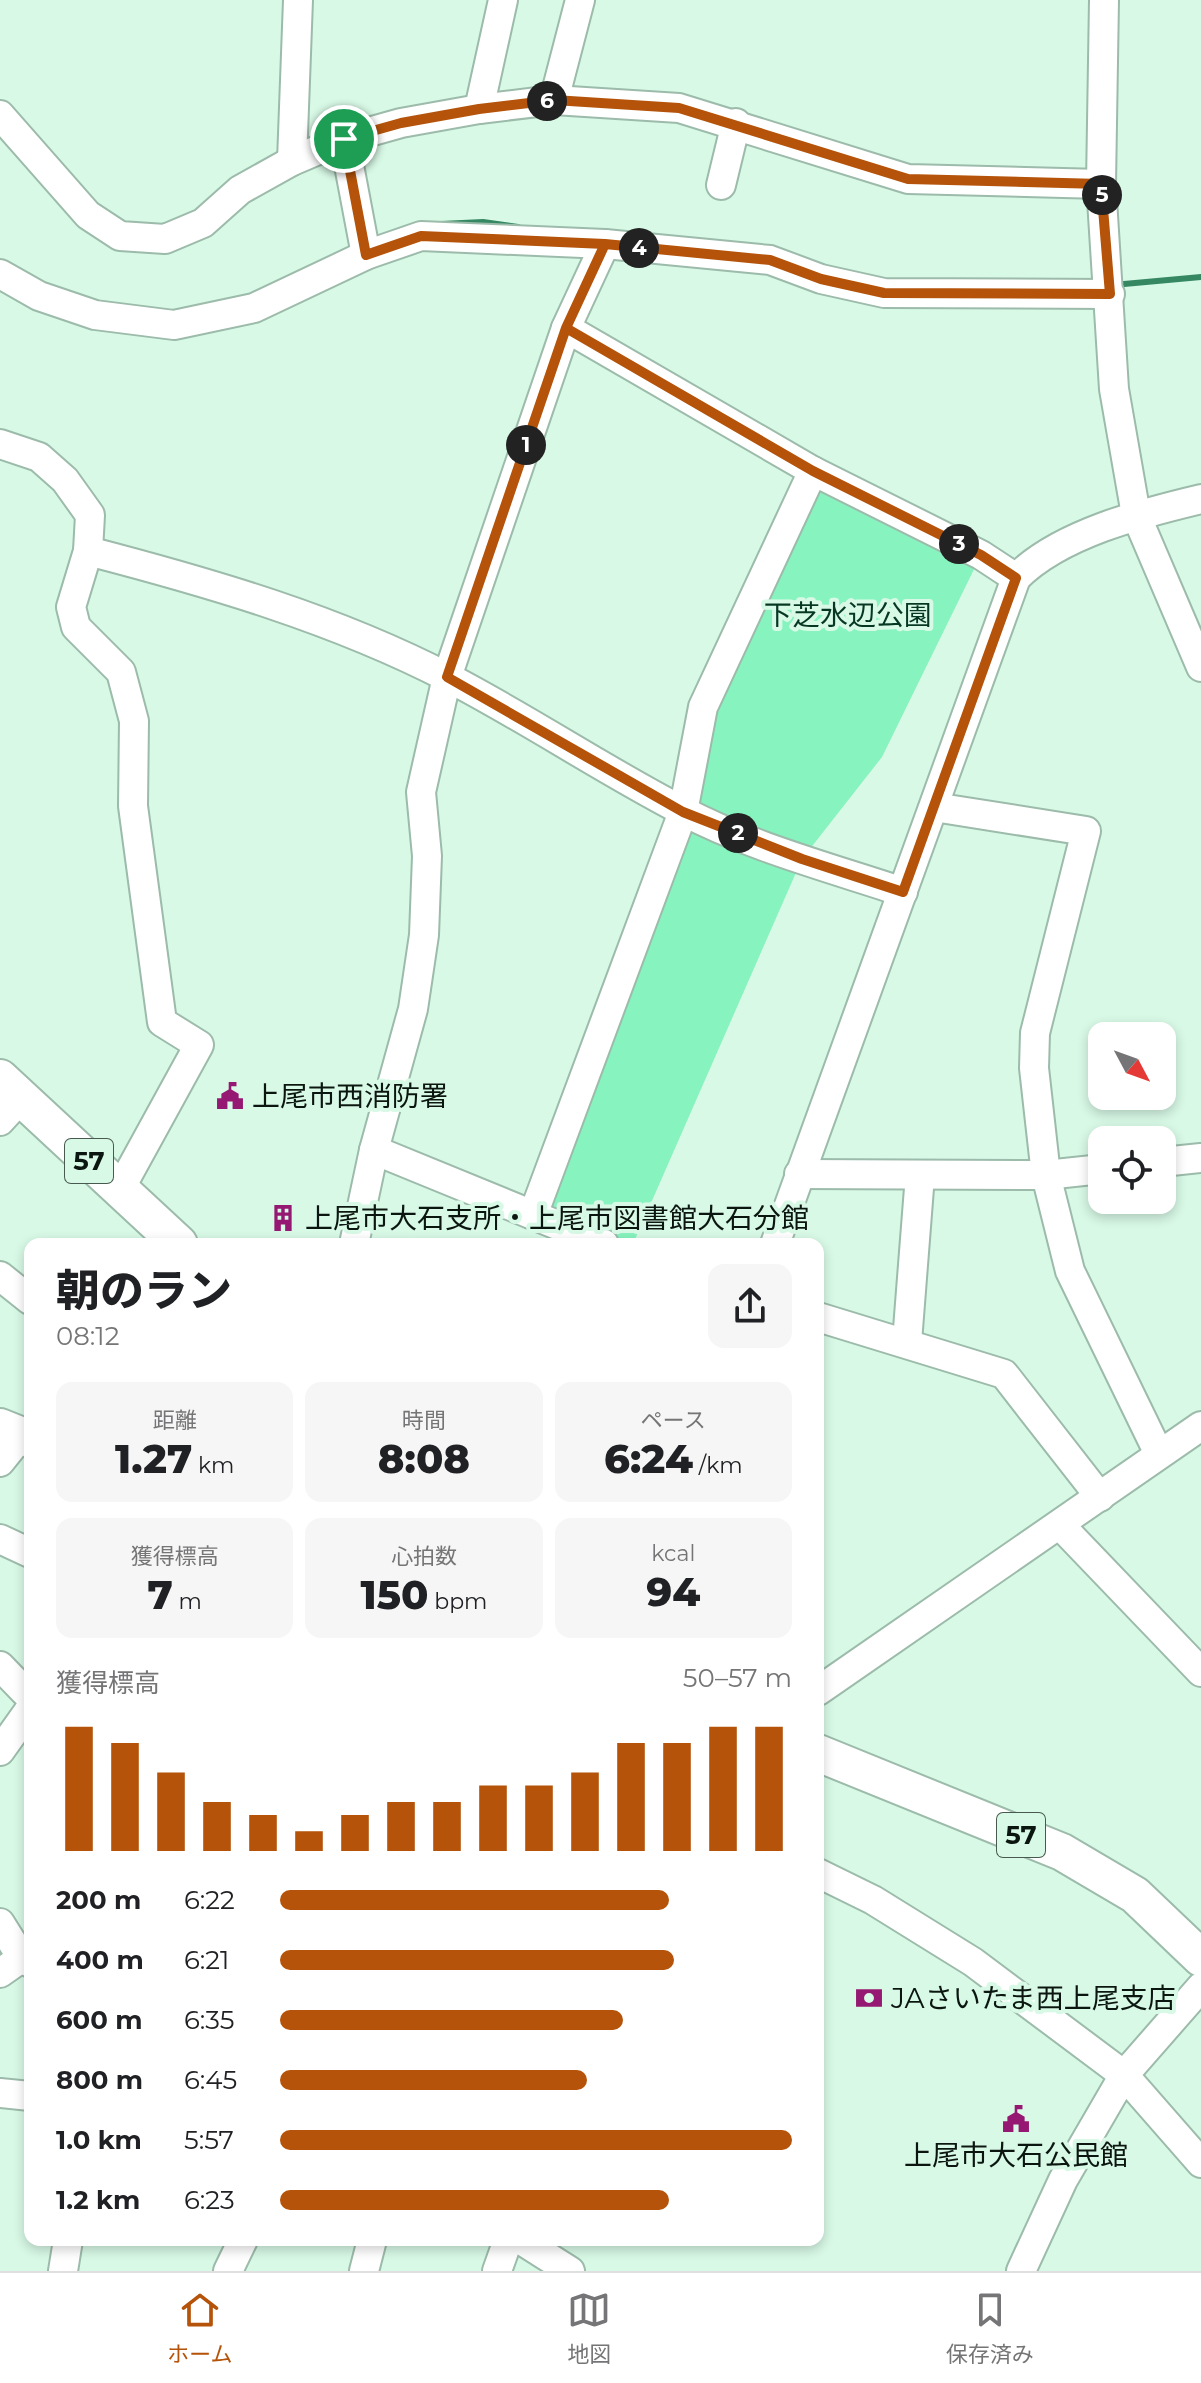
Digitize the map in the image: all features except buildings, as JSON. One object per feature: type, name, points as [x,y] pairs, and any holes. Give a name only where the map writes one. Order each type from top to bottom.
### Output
[{"type":"main road","name":"57","points":[[7,1099],[120,1189],[173,1238]]},
{"type":"main road","name":"57","points":[[824,1755],[1062,1852],[1135,1895],[1201,1958]]},
{"type":"street","points":[[292,161],[298,0]]},
{"type":"street","points":[[479,109],[503,0]]},
{"type":"street","points":[[554,100],[580,0]]},
{"type":"street","points":[[1104,0],[1101,184],[1114,389],[1136,515],[1201,667]]},
{"type":"street","points":[[0,115],[88,215],[120,236],[165,239],[203,223],[240,190],[292,161],[344,139],[401,123],[554,100],[679,108],[736,123],[908,179],[1101,184]]},
{"type":"street","points":[[721,185],[736,123]]},
{"type":"street","points":[[344,139],[366,255]]},
{"type":"street","points":[[0,274],[39,296],[95,315],[174,325],[254,308],[366,255],[421,236],[605,244],[770,260],[821,279],[884,293],[1110,294]]},
{"type":"street","points":[[355,1238],[374,1150],[413,1009],[425,905],[427,856],[421,792],[447,677],[566,328],[605,244]]},
{"type":"street","points":[[566,328],[813,471],[981,555],[1016,578]]},
{"type":"street","points":[[0,444],[39,457],[65,480],[90,515],[88,551],[71,607],[76,627],[121,672],[134,721],[133,806],[162,1022],[199,1045],[120,1189]]},
{"type":"street","points":[[533,1215],[683,812],[703,707],[813,471]]},
{"type":"street","points":[[777,1238],[1016,578],[1034,559],[1136,515],[1201,499]]},
{"type":"street","points":[[88,551],[251,597],[328,625],[447,677],[683,812],[802,859],[903,892]]},
{"type":"street","points":[[934,807],[1086,831],[1035,1033],[1034,1068],[1046,1175],[1070,1271],[1159,1454]]},
{"type":"street","points":[[374,1150],[589,1238]]},
{"type":"street","points":[[1176,1161],[1201,1158]]},
{"type":"street","points":[[799,1174],[1046,1175],[1088,1170]]},
{"type":"street","points":[[907,1342],[920,1175]]},
{"type":"street","points":[[0,1276],[24,1295]]},
{"type":"street","points":[[824,1319],[1004,1374],[1100,1497]]},
{"type":"street","points":[[824,1687],[1201,1426]]},
{"type":"street","points":[[1060,1525],[1201,1672]]},
{"type":"street","points":[[0,1539],[24,1550]]},
{"type":"street","points":[[0,1666],[24,1691]]},
{"type":"street","points":[[0,1751],[24,1717]]},
{"type":"street","points":[[824,1876],[873,1900],[973,1962],[1124,2075],[1201,2163]]},
{"type":"street","points":[[0,1923],[20,1961]]},
{"type":"street","points":[[1021,2271],[1063,2180],[1124,2075],[1201,1987]]},
{"type":"street","points":[[0,2093],[24,2095]]},
{"type":"street","points":[[228,2271],[240,2246]]},
{"type":"street","points":[[364,2271],[370,2246]]},
{"type":"street","points":[[497,2271],[506,2246]]},
{"type":"street","points":[[530,2246],[570,2271]]},
{"type":"green space","name":"下芝水辺公園","points":[[813,471],[981,555],[882,757],[802,859],[636,1238],[589,1238],[533,1215],[703,707]]},
{"type":"waterway","points":[[441,224],[483,222],[518,227]]},
{"type":"waterway","points":[[1113,285],[1201,277]]},
{"type":"place","name":"上尾市西消防署","points":[[230,1096]]},
{"type":"place","name":"上尾市大石支所・上尾市図書館大石分館","points":[[283,1218]]},
{"type":"place","name":"JAさいたま西上尾支店","points":[[869,1998]]},
{"type":"place","name":"上尾市大石公民館","points":[[1016,2119]]},
{"type":"route","points":[[344,139],[366,255],[421,236],[605,244],[566,328],[447,677],[683,812],[802,859],[903,892],[1016,578],[981,555],[813,471],[566,328],[605,244],[770,260],[821,279],[884,293],[1110,294],[1101,184],[908,179],[736,123],[679,108],[554,100],[401,123],[344,139]]}]
